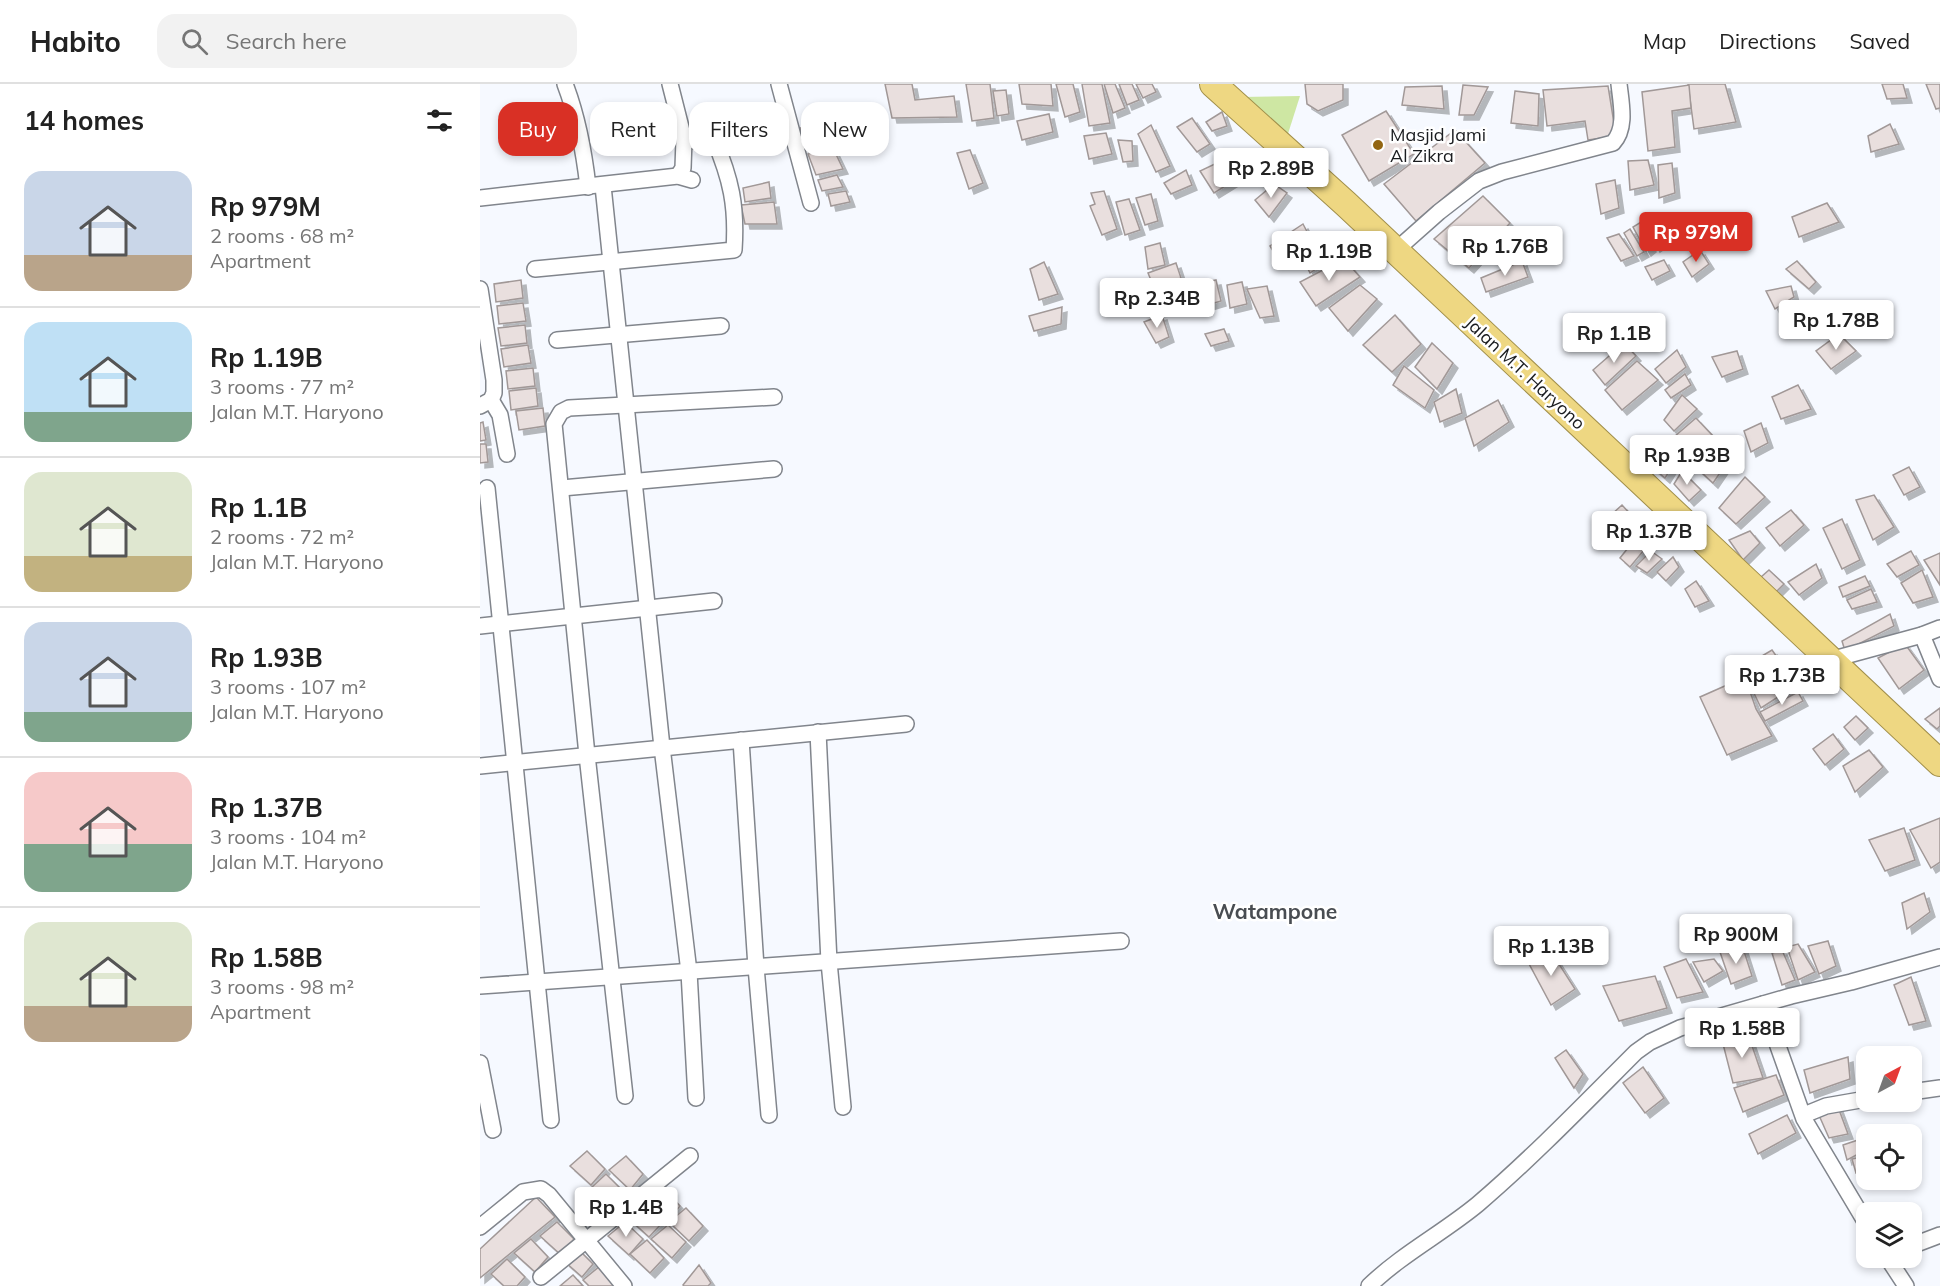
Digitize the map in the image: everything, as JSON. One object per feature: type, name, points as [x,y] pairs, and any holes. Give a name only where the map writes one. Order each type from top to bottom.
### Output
[{"type":"highway","name":"Jalan M.T. Haryono","points":[[1213,84],[1395,251],[1940,763]]},
{"type":"street","points":[[565,84],[575,110],[596,186],[611,262],[662,747],[689,972],[696,1098]]},
{"type":"street","points":[[480,198],[685,178],[684,140],[669,84]]},
{"type":"street","points":[[779,84],[811,203]]},
{"type":"street","points":[[1395,251],[1479,181],[1502,172],[1609,146],[1621,132],[1622,127],[1620,84]]},
{"type":"street","points":[[684,140],[689,140]]},
{"type":"street","points":[[535,269],[734,250],[736,219],[727,170],[721,156]]},
{"type":"street","points":[[480,289],[494,380],[494,393],[486,403],[500,415],[507,454]]},
{"type":"street","points":[[557,340],[721,326]]},
{"type":"street","points":[[625,1096],[587,755],[554,424],[561,412],[569,408],[626,403],[774,397]]},
{"type":"street","points":[[562,488],[774,469]]},
{"type":"street","points":[[487,488],[551,1119]]},
{"type":"street","points":[[480,626],[714,601]]},
{"type":"street","points":[[1830,660],[1940,628]]},
{"type":"street","points":[[1922,635],[1940,679]]},
{"type":"street","points":[[480,766],[906,724]]},
{"type":"street","points":[[818,732],[829,962],[843,1107]]},
{"type":"street","points":[[741,740],[756,967],[769,1115]]},
{"type":"street","points":[[480,986],[1121,941]]},
{"type":"street","points":[[1369,1286],[1394,1264],[1455,1223],[1480,1202],[1538,1151],[1636,1052],[1650,1042],[1680,1028],[1940,957]]},
{"type":"street","points":[[1763,1004],[1804,1119],[1856,1207]]},
{"type":"street","points":[[480,1064],[493,1130]]},
{"type":"street","points":[[1922,1090],[1940,1088]]},
{"type":"street","points":[[1804,1115],[1827,1106],[1856,1101]]},
{"type":"street","points":[[541,1277],[690,1156]]},
{"type":"street","points":[[480,1227],[523,1192],[541,1189],[549,1195],[624,1286]]},
{"type":"street","points":[[1922,1242],[1940,1235]]},
{"type":"street","points":[[1894,1268],[1906,1286]]},
{"type":"green space","points":[[1300,96],[1286,140],[1240,97]]},
{"type":"building","points":[[885,84],[912,84],[915,100],[954,96],[957,117],[892,118]]},
{"type":"building","points":[[966,84],[990,84],[994,118],[972,121]]},
{"type":"building","points":[[1019,84],[1051,84],[1053,106],[1022,104]]},
{"type":"building","points":[[1056,84],[1073,84],[1080,112],[1065,117]]},
{"type":"building","points":[[1082,84],[1102,84],[1110,123],[1089,126]]},
{"type":"building","points":[[1104,84],[1115,84],[1125,108],[1113,113]]},
{"type":"building","points":[[1119,84],[1132,84],[1139,100],[1127,105]]},
{"type":"building","points":[[1136,84],[1152,84],[1156,92],[1143,98]]},
{"type":"building","points":[[1305,84],[1343,84],[1343,100],[1318,111],[1307,104]]},
{"type":"building","points":[[1688,84],[1725,84],[1736,122],[1694,129]]},
{"type":"building","points":[[1882,84],[1903,84],[1907,98],[1887,99]]},
{"type":"building","points":[[1926,84],[1940,84],[1940,108],[1936,109]]},
{"type":"building","points":[[1463,85],[1488,87],[1474,115],[1459,115]]},
{"type":"building","points":[[1689,85],[1691,108],[1672,111],[1675,147],[1648,151],[1642,92]]},
{"type":"building","points":[[1442,86],[1444,109],[1402,105],[1405,87]]},
{"type":"building","points":[[1608,86],[1616,136],[1588,140],[1585,121],[1547,126],[1543,90]]},
{"type":"building","points":[[1006,90],[1009,114],[997,116],[993,91]]},
{"type":"building","points":[[1515,91],[1539,94],[1538,126],[1511,123]]},
{"type":"building","name":"Masjid Jami Al Zikra","points":[[1386,111],[1414,154],[1369,181],[1342,135]]},
{"type":"building","points":[[1222,112],[1227,126],[1212,131],[1206,122]]},
{"type":"building","points":[[1049,114],[1053,132],[1022,140],[1017,121]]},
{"type":"building","points":[[1192,118],[1210,144],[1197,152],[1177,127]]},
{"type":"building","points":[[1890,124],[1899,144],[1871,152],[1868,136]]},
{"type":"building","points":[[1151,125],[1170,166],[1156,172],[1138,134]]},
{"type":"building","points":[[1455,130],[1485,163],[1416,221],[1384,184]]},
{"type":"building","points":[[1106,133],[1112,154],[1089,159],[1084,136]]},
{"type":"building","points":[[1118,140],[1132,141],[1133,161],[1123,162]]},
{"type":"building","points":[[970,150],[983,183],[969,189],[957,153]]},
{"type":"building","points":[[1240,152],[1248,172],[1214,193],[1200,171]]},
{"type":"building","points":[[809,156],[837,156],[843,169],[816,175]]},
{"type":"building","points":[[1648,160],[1654,185],[1630,190],[1628,161]]},
{"type":"building","points":[[1672,163],[1675,193],[1659,198],[1658,165]]},
{"type":"building","points":[[1186,170],[1192,185],[1171,194],[1164,183]]},
{"type":"building","points":[[837,175],[843,187],[822,191],[818,180]]},
{"type":"building","points":[[1615,180],[1619,208],[1601,214],[1596,184]]},
{"type":"building","points":[[769,182],[771,198],[745,202],[743,188]]},
{"type":"building","points":[[1274,184],[1287,193],[1269,217],[1255,200]]},
{"type":"building","points":[[846,191],[850,202],[831,206],[828,194]]},
{"type":"building","points":[[1104,191],[1117,229],[1102,235],[1090,206],[1095,204],[1091,193]]},
{"type":"building","points":[[1151,194],[1158,221],[1145,225],[1136,198]]},
{"type":"building","points":[[1483,196],[1510,223],[1469,268],[1434,239]]},
{"type":"building","points":[[1129,199],[1140,230],[1125,235],[1116,202]]},
{"type":"building","points":[[774,202],[777,224],[745,224],[741,205]]},
{"type":"building","points":[[1827,203],[1839,222],[1799,237],[1792,217]]},
{"type":"building","points":[[1656,216],[1669,237],[1655,247],[1645,222]]},
{"type":"building","points":[[1641,222],[1651,247],[1646,251],[1633,227]]},
{"type":"building","points":[[1303,224],[1313,243],[1281,264],[1270,246]]},
{"type":"building","points":[[1630,229],[1644,252],[1637,256],[1624,233]]},
{"type":"building","points":[[1619,234],[1634,256],[1621,261],[1607,238]]},
{"type":"building","points":[[1328,238],[1343,251],[1310,273],[1302,257]]},
{"type":"building","points":[[1160,243],[1165,265],[1148,269],[1145,247]]},
{"type":"building","points":[[1700,250],[1709,264],[1692,277],[1683,262]]},
{"type":"building","points":[[1344,259],[1360,277],[1316,306],[1300,282]]},
{"type":"building","points":[[1664,260],[1670,271],[1652,280],[1645,267]]},
{"type":"building","points":[[1522,261],[1528,277],[1486,292],[1481,278]]},
{"type":"building","points":[[1797,261],[1816,282],[1809,289],[1786,269]]},
{"type":"building","points":[[1044,262],[1058,294],[1039,300],[1030,269]]},
{"type":"building","points":[[1176,263],[1181,278],[1155,290],[1148,273]]},
{"type":"building","points":[[521,280],[523,298],[496,302],[494,284]]},
{"type":"building","points":[[1216,280],[1221,301],[1204,306],[1201,283]]},
{"type":"building","points":[[1242,282],[1247,304],[1230,308],[1227,285]]},
{"type":"building","points":[[1360,285],[1377,299],[1348,331],[1329,308]]},
{"type":"building","points":[[1267,286],[1274,316],[1260,318],[1247,289]]},
{"type":"building","points":[[1791,286],[1794,297],[1775,309],[1766,291]]},
{"type":"building","points":[[523,303],[526,321],[499,324],[497,306]]},
{"type":"building","points":[[1062,307],[1061,324],[1034,331],[1029,316]]},
{"type":"building","points":[[1162,315],[1169,337],[1156,343],[1144,322]]},
{"type":"building","points":[[1395,315],[1421,344],[1392,372],[1363,345]]},
{"type":"building","points":[[525,325],[527,343],[501,346],[498,328]]},
{"type":"building","points":[[1224,329],[1229,341],[1211,346],[1205,334]]},
{"type":"building","points":[[1839,334],[1856,351],[1831,369],[1816,351]]},
{"type":"building","points":[[1432,343],[1453,363],[1437,389],[1415,367]]},
{"type":"building","points":[[1624,343],[1636,356],[1605,385],[1593,370]]},
{"type":"building","points":[[528,345],[531,363],[504,367],[501,349]]},
{"type":"building","points":[[1677,350],[1686,367],[1666,383],[1655,369]]},
{"type":"building","points":[[1737,351],[1743,369],[1722,377],[1712,357]]},
{"type":"building","points":[[1637,361],[1658,380],[1622,410],[1605,390]]},
{"type":"building","points":[[1404,366],[1434,390],[1425,408],[1393,385]]},
{"type":"building","points":[[533,368],[535,386],[508,389],[506,371]]},
{"type":"building","points":[[1685,374],[1691,385],[1671,398],[1665,390]]},
{"type":"building","points":[[1798,385],[1811,409],[1781,419],[1772,397]]},
{"type":"building","points":[[536,388],[538,406],[511,410],[509,391]]},
{"type":"building","points":[[1456,389],[1462,413],[1440,422],[1434,402]]},
{"type":"building","points":[[1682,395],[1697,409],[1674,431],[1664,420]]},
{"type":"building","points":[[1498,400],[1509,422],[1474,446],[1465,418]]},
{"type":"building","points":[[543,408],[545,426],[519,430],[516,411]]},
{"type":"building","points":[[1696,418],[1712,435],[1682,458],[1667,443]]},
{"type":"building","points":[[483,422],[486,440],[480,441],[480,423]]},
{"type":"building","points":[[1761,423],[1768,443],[1751,452],[1744,431]]},
{"type":"building","points":[[480,444],[486,444],[488,462],[480,463]]},
{"type":"building","points":[[1698,450],[1724,467],[1713,483],[1690,462]]},
{"type":"building","points":[[1653,451],[1672,467],[1665,478],[1644,460]]},
{"type":"building","points":[[1909,467],[1920,487],[1904,495],[1893,475]]},
{"type":"building","points":[[1682,471],[1701,490],[1689,501],[1674,484]]},
{"type":"building","points":[[1745,477],[1765,497],[1736,524],[1719,508]]},
{"type":"building","points":[[1874,495],[1894,527],[1873,540],[1856,500]]},
{"type":"building","points":[[1622,505],[1643,528],[1633,537],[1611,515]]},
{"type":"building","points":[[1791,510],[1804,525],[1780,546],[1766,528]]},
{"type":"building","points":[[1842,519],[1860,560],[1842,569],[1823,528]]},
{"type":"building","points":[[1750,531],[1760,543],[1743,560],[1729,540]]},
{"type":"building","points":[[1636,538],[1649,544],[1630,567],[1620,558]]},
{"type":"building","points":[[1651,551],[1662,559],[1647,573],[1636,566]]},
{"type":"building","points":[[1911,551],[1919,565],[1897,577],[1887,564]]},
{"type":"building","points":[[1940,553],[1940,585],[1924,560]]},
{"type":"building","points":[[1673,557],[1679,567],[1666,581],[1657,572]]},
{"type":"building","points":[[1816,564],[1822,578],[1799,595],[1788,582]]},
{"type":"building","points":[[1769,570],[1784,584],[1776,592],[1761,577]]},
{"type":"building","points":[[1922,570],[1933,597],[1913,603],[1901,583]]},
{"type":"building","points":[[1865,576],[1870,586],[1843,597],[1839,587]]},
{"type":"building","points":[[1696,581],[1709,601],[1695,607],[1685,589]]},
{"type":"building","points":[[1871,589],[1877,602],[1852,609],[1847,600]]},
{"type":"building","points":[[1890,614],[1894,626],[1845,651],[1842,641]]},
{"type":"building","points":[[1905,644],[1924,670],[1899,689],[1878,658]]},
{"type":"building","points":[[1772,650],[1782,664],[1757,681],[1745,666]]},
{"type":"building","points":[[1784,670],[1792,688],[1761,708],[1752,689]]},
{"type":"building","points":[[1745,677],[1756,709],[1772,736],[1727,755],[1700,697]]},
{"type":"building","points":[[1798,692],[1803,701],[1765,721],[1760,712]]},
{"type":"building","points":[[1940,708],[1940,726],[1937,729],[1925,719]]},
{"type":"building","points":[[1856,716],[1868,728],[1855,740],[1844,727]]},
{"type":"building","points":[[1833,734],[1844,749],[1825,765],[1813,749]]},
{"type":"building","points":[[1869,750],[1883,767],[1855,792],[1843,766]]},
{"type":"building","points":[[1940,818],[1940,862],[1931,868],[1910,830]]},
{"type":"building","points":[[1904,828],[1915,860],[1885,871],[1869,840]]},
{"type":"building","points":[[1924,893],[1930,912],[1907,929],[1902,903]]},
{"type":"building","points":[[1828,941],[1836,966],[1819,974],[1808,946]]},
{"type":"building","points":[[1798,944],[1815,972],[1798,980],[1787,947]]},
{"type":"building","points":[[1743,948],[1752,976],[1731,984],[1720,952]]},
{"type":"building","points":[[1550,950],[1575,989],[1551,1005],[1527,960]]},
{"type":"building","points":[[1782,950],[1795,980],[1782,985],[1772,953]]},
{"type":"building","points":[[1686,959],[1703,992],[1677,998],[1664,967]]},
{"type":"building","points":[[1714,959],[1723,971],[1704,982],[1693,962]]},
{"type":"building","points":[[1655,976],[1667,1008],[1619,1021],[1603,986]]},
{"type":"building","points":[[1911,977],[1926,1021],[1909,1025],[1894,985]]},
{"type":"building","points":[[1748,1034],[1763,1078],[1733,1083],[1722,1040]]},
{"type":"building","points":[[1566,1050],[1583,1074],[1574,1088],[1555,1058]]},
{"type":"building","points":[[1848,1057],[1850,1079],[1810,1093],[1804,1070]]},
{"type":"building","points":[[1643,1067],[1664,1098],[1645,1113],[1623,1083]]},
{"type":"building","points":[[1776,1075],[1784,1095],[1743,1112],[1734,1088]]},
{"type":"building","points":[[1838,1107],[1848,1134],[1829,1138],[1818,1113]]},
{"type":"building","points":[[1787,1115],[1796,1133],[1758,1154],[1749,1134]]},
{"type":"building","points":[[1856,1141],[1856,1155],[1847,1160],[1843,1145]]},
{"type":"building","points":[[587,1151],[605,1169],[591,1185],[570,1166]]},
{"type":"building","points":[[626,1156],[643,1174],[630,1190],[609,1170]]},
{"type":"building","points":[[1856,1158],[1856,1173],[1852,1159]]},
{"type":"building","points":[[606,1174],[624,1192],[610,1208],[590,1189]]},
{"type":"building","points":[[663,1188],[680,1206],[667,1221],[646,1202]]},
{"type":"building","points":[[536,1197],[555,1217],[480,1278],[480,1249]]},
{"type":"building","points":[[646,1204],[663,1222],[649,1237],[628,1218]]},
{"type":"building","points":[[686,1208],[703,1226],[689,1241],[669,1222]]},
{"type":"building","points":[[557,1222],[574,1239],[561,1255],[540,1236]]},
{"type":"building","points":[[625,1222],[643,1239],[629,1255],[608,1236]]},
{"type":"building","points":[[668,1225],[686,1242],[672,1258],[651,1239]]},
{"type":"building","points":[[531,1239],[548,1257],[535,1272],[514,1253]]},
{"type":"building","points":[[647,1240],[664,1258],[650,1273],[630,1254]]},
{"type":"building","points":[[579,1250],[593,1264],[582,1277],[565,1262]]},
{"type":"building","points":[[507,1259],[525,1277],[517,1286],[504,1286],[491,1274]]},
{"type":"building","points":[[699,1265],[711,1283],[708,1286],[684,1286],[683,1285]]},
{"type":"building","points":[[600,1266],[615,1286],[589,1286],[583,1280]]},
{"type":"building","points":[[573,1275],[583,1286],[560,1286]]},
{"type":"place","name":"Masjid Jami Al Zikra","points":[[1378,145]]},
{"type":"district","name":"Watampone","points":[[1275,912]]}]
